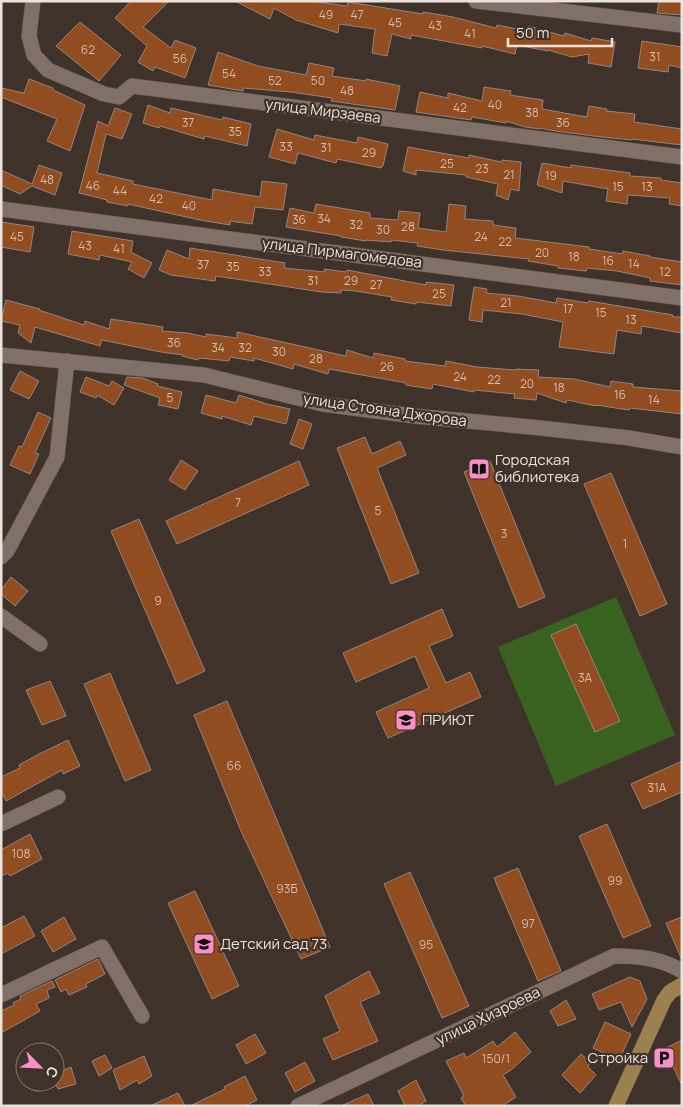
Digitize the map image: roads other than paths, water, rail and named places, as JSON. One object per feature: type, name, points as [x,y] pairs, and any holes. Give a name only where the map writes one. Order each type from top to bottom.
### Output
[{"type":"main road","points":[[616,1106],[664,1000],[670,992],[682,985]]},
{"type":"street","name":"улица Мирзаева","points":[[33,1],[29,36],[34,55],[48,70],[104,94],[119,97],[132,86],[682,157]]},
{"type":"street","points":[[476,1],[682,24]]},
{"type":"street","name":"улица Пирмагомедова","points":[[1,209],[682,298]]},
{"type":"street","name":"улица Стояна Джорова","points":[[1,355],[204,375],[322,404],[414,416],[629,438],[682,447]]},
{"type":"street","points":[[1,557],[7,551],[56,457],[67,361]]},
{"type":"street","points":[[1,616],[40,644]]},
{"type":"street","points":[[1,824],[58,797]]},
{"type":"street","points":[[1,996],[102,947],[142,1016]]},
{"type":"street","name":"улица Хизроева","points":[[298,1106],[614,956],[637,956],[654,959],[682,970]]},
{"type":"place","name":"Городская библиотека","points":[[479,469]]},
{"type":"place","name":"ПРИЮТ","points":[[406,720]]},
{"type":"place","name":"Детский сад 73","points":[[204,944]]},
{"type":"place","name":"Стройка","points":[[664,1058]]}]
